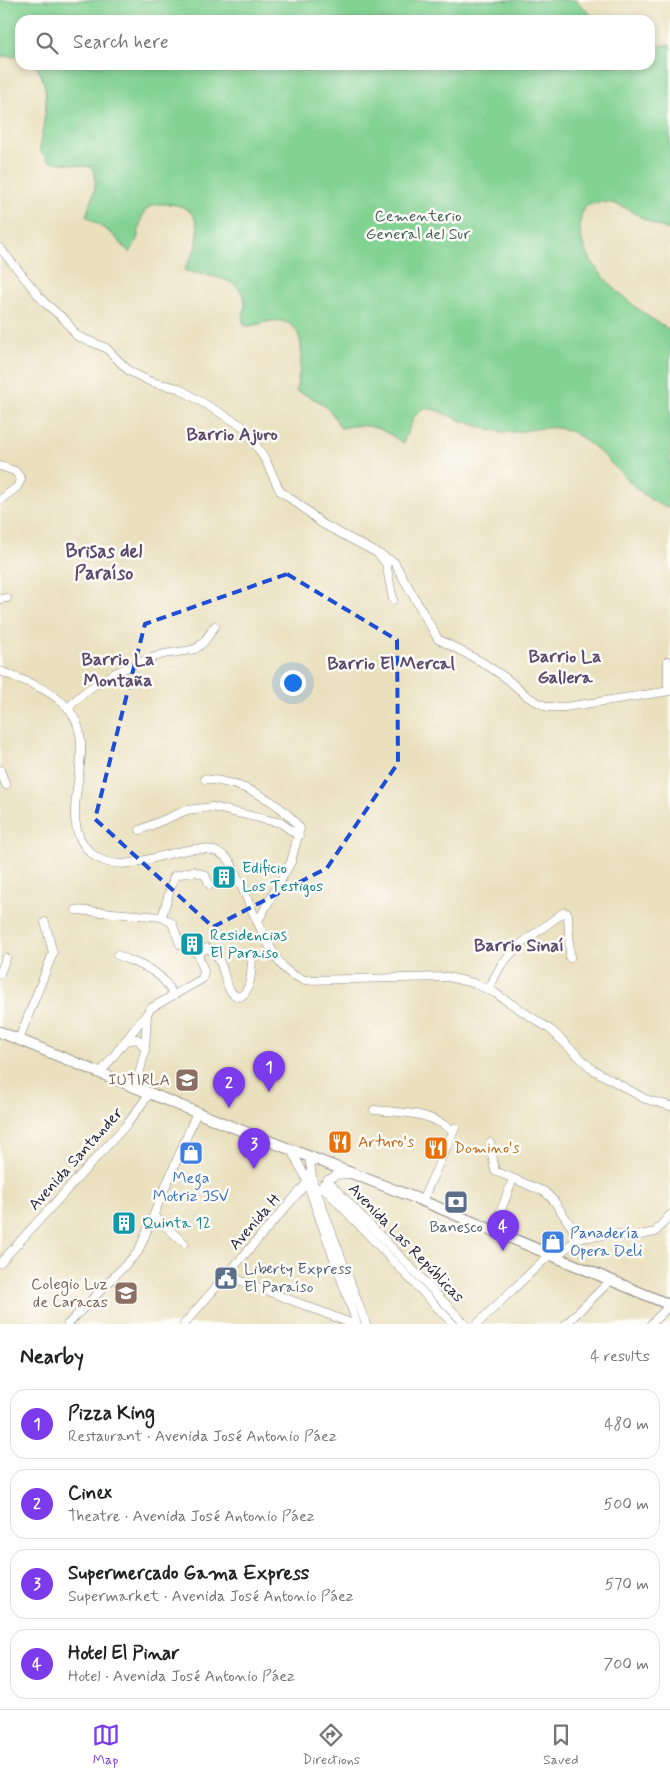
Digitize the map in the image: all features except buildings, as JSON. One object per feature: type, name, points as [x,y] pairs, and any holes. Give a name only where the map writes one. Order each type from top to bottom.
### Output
[{"type":"main road","points":[[0,1032],[422,1201],[670,1305]]},
{"type":"street","points":[[0,248],[44,302],[65,320],[77,336],[106,348],[129,371],[151,382],[178,388],[240,424],[248,432],[266,460],[280,492],[305,509],[321,524],[363,544],[394,562],[438,638],[482,662],[536,703],[556,708],[669,691],[668,661]]},
{"type":"street","points":[[0,466],[15,471],[21,479],[17,486],[0,500]]},
{"type":"street","points":[[363,544],[384,560],[393,600]]},
{"type":"street","points":[[69,708],[89,688],[134,665],[164,654],[194,649],[201,645],[215,626]]},
{"type":"street","points":[[0,671],[45,690],[58,698],[69,708],[75,719],[80,743],[81,767],[73,814],[75,828],[91,854],[101,860],[117,864],[202,848],[223,854],[230,861],[279,962],[297,977],[305,980],[448,976],[488,990],[551,1030],[592,1069],[645,1099],[670,1106]]},
{"type":"street","points":[[0,770],[6,785]]},
{"type":"street","points":[[204,779],[229,783],[269,800],[292,818],[300,828],[285,876],[258,921]]},
{"type":"street","points":[[140,830],[187,810],[212,807],[280,823],[299,836]]},
{"type":"street","points":[[162,917],[174,876],[193,871],[206,875],[210,884]]},
{"type":"street","points":[[76,910],[162,917],[172,923],[180,944],[198,954],[204,971],[202,979],[156,1004],[101,1072]]},
{"type":"street","points":[[488,990],[501,964],[518,946],[564,912],[568,914],[570,958]]},
{"type":"street","points":[[18,1039],[53,953],[45,922]]},
{"type":"street","points":[[198,954],[206,948],[215,953],[230,991],[240,997],[245,994],[250,984],[252,956]]},
{"type":"street","points":[[117,955],[156,972],[164,978],[172,994]]},
{"type":"street","points":[[0,974],[6,958]]},
{"type":"street","points":[[136,1087],[145,1050],[147,1014]]},
{"type":"street","points":[[125,1041],[138,1039],[145,1050]]},
{"type":"street","name":"Avenida Santander","points":[[0,1263],[128,1123],[150,1093]]},
{"type":"street","points":[[374,1110],[424,1115],[436,1118],[454,1130],[422,1201]]},
{"type":"street","points":[[73,1324],[138,1252],[197,1112]]},
{"type":"street","points":[[490,1143],[495,1171],[545,1192],[554,1201],[579,1238]]},
{"type":"street","points":[[291,1150],[299,1161],[357,1324]]},
{"type":"street","points":[[310,1156],[313,1182],[365,1324]]},
{"type":"street","points":[[320,1202],[324,1183],[336,1175],[352,1173]]},
{"type":"street","points":[[492,1231],[513,1179]]},
{"type":"street","name":"Avenida H","points":[[184,1324],[307,1183]]},
{"type":"street","name":"Avenida Las Repúblicas","points":[[324,1183],[453,1324]]},
{"type":"street","name":"Avenida Las Repúblicas","points":[[324,1183],[465,1324]]},
{"type":"street","points":[[477,1324],[579,1238],[616,1234],[626,1236],[646,1235],[655,1232],[670,1215]]},
{"type":"street","points":[[154,1217],[184,1243]]},
{"type":"street","points":[[226,1275],[353,1324]]},
{"type":"street","points":[[566,1324],[611,1280]]},
{"type":"street","points":[[651,1324],[670,1305]]},
{"type":"street","points":[[68,1324],[82,1312]]},
{"type":"highlighted area","points":[[287,574],[397,640],[398,763],[327,868],[213,927],[95,819],[145,624]]},
{"type":"green space","points":[[0,0],[576,0],[591,15],[15,15],[15,57],[0,56]]},
{"type":"green space","name":"Cementerio General del Sur","points":[[670,44],[670,230],[658,226],[619,205],[609,203],[585,206],[580,224],[583,242],[591,261],[605,278],[638,309],[670,330],[670,507],[651,500],[592,446],[568,430],[548,428],[503,432],[475,425],[436,410],[427,409],[423,409],[414,417],[403,443],[373,427],[350,426],[340,428],[328,409],[310,397],[296,391],[301,361],[300,340],[297,331],[291,325],[281,321],[246,326],[243,322],[245,302],[242,293],[236,286],[220,278],[184,270],[194,252],[198,238],[196,223],[189,211],[183,207],[167,204],[156,204],[148,208],[142,216],[137,240],[130,253],[112,234],[86,216],[95,185],[94,173],[91,167],[49,161],[40,150],[46,96],[38,70],[655,70],[655,47]]},
{"type":"place","name":"Edificio Los Testigos","points":[[224,877]]},
{"type":"place","name":"Residencias El Paraiso","points":[[192,944]]},
{"type":"place","name":"IUTIRLA","points":[[187,1080]]},
{"type":"place","name":"Pizza King","points":[[269,1092]]},
{"type":"place","name":"Cinex","points":[[229,1108]]},
{"type":"place","name":"Arturo's","points":[[340,1142]]},
{"type":"place","name":"Domino's","points":[[436,1148]]},
{"type":"place","name":"Mega Motriz JSV","points":[[191,1153]]},
{"type":"place","name":"Supermercado Gama Express","points":[[254,1169]]},
{"type":"place","name":"Banesco","points":[[456,1202]]},
{"type":"place","name":"Quinta 12","points":[[124,1223]]},
{"type":"place","name":"Panadería Opera Deli","points":[[553,1242]]},
{"type":"place","name":"Hotel El Pinar","points":[[503,1251]]},
{"type":"place","name":"Liberty Express El Paraíso","points":[[226,1278]]},
{"type":"place","name":"Colegio Luz de Caracas","points":[[126,1293]]},
{"type":"district","name":"Barrio Ajuro","points":[[232,435]]},
{"type":"district","name":"Brisas del Paraíso","points":[[104,562]]},
{"type":"district","name":"Barrio El Mercal","points":[[391,664]]},
{"type":"district","name":"Barrio La Gallera","points":[[565,668]]},
{"type":"district","name":"Barrio La Montaña","points":[[118,670]]},
{"type":"district","name":"Barrio Sinaí","points":[[519,946]]}]
